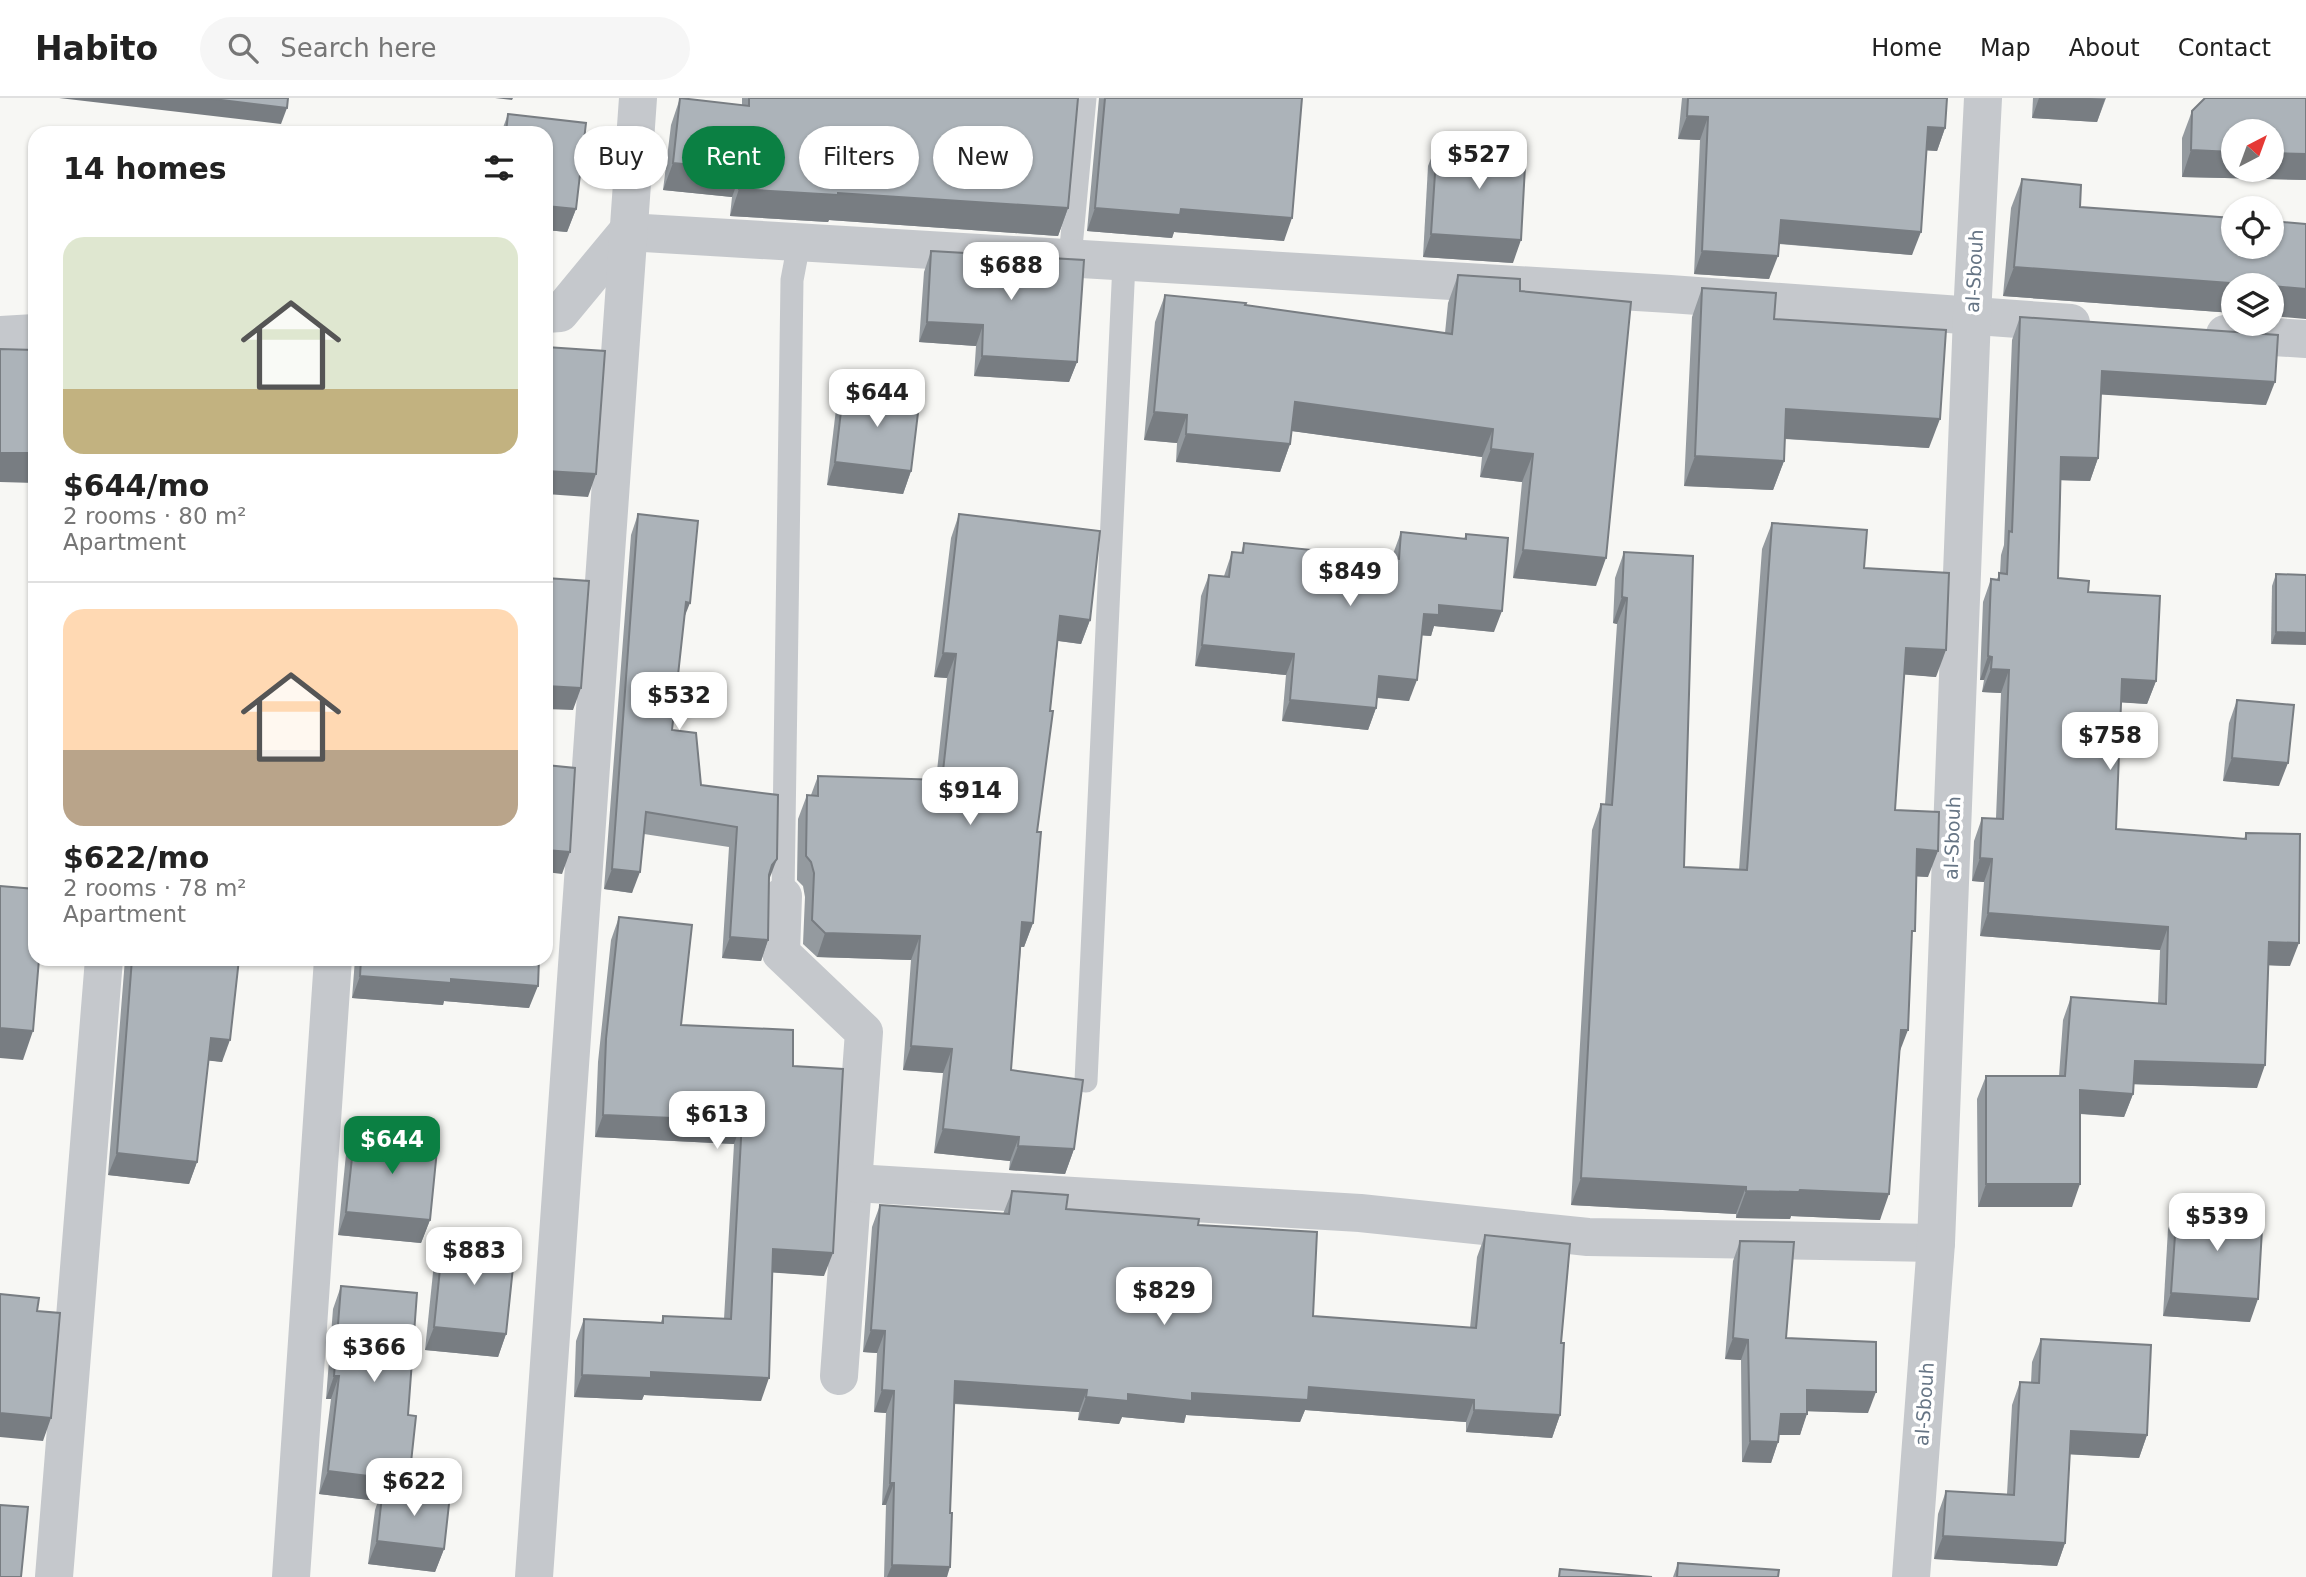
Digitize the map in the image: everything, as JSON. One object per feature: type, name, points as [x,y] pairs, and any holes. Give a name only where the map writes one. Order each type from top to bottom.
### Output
[{"type":"street","points":[[534,1577],[638,98]]},
{"type":"street","name":"al-Sbouh","points":[[1911,1577],[1936,1243],[1983,98]]},
{"type":"street","points":[[627,232],[1657,293],[2111,326]]},
{"type":"street","points":[[553,314],[560,313],[627,232]]},
{"type":"street","points":[[2195,332],[2306,339]]},
{"type":"street","points":[[0,335],[28,333]]},
{"type":"street","points":[[783,896],[781,953],[864,1032],[839,1376]]},
{"type":"street","points":[[54,1577],[103,966]]},
{"type":"street","points":[[290,1577],[333,966]]},
{"type":"street","points":[[855,1183],[1360,1213],[1588,1237],[1936,1243]]},
{"type":"lane","points":[[1070,258],[1085,98]]},
{"type":"lane","points":[[783,896],[792,293],[799,243]]},
{"type":"lane","points":[[1086,1081],[1124,263]]},
{"type":"building","points":[[205,98],[288,98],[287,108]]},
{"type":"building","points":[[680,98],[749,106],[749,98],[1078,98],[1068,208],[739,189],[785,189],[785,126],[682,126],[682,164],[673,163]]},
{"type":"building","points":[[1105,98],[1302,98],[1292,218],[1181,209],[1180,215],[1095,208]]},
{"type":"building","points":[[1688,98],[1947,98],[1945,128],[1928,127],[1921,232],[1781,220],[1778,256],[1702,251],[1708,117],[1687,116]]},
{"type":"building","points":[[2205,98],[2306,98],[2306,154],[2284,153],[2284,119],[2221,119],[2221,151],[2191,150],[2192,111]]},
{"type":"building","points":[[508,114],[586,123],[586,126],[574,126],[574,189],[578,189],[576,209],[553,207],[553,126],[507,126]]},
{"type":"building","points":[[1437,143],[1526,148],[1521,240],[1431,234]]},
{"type":"building","points":[[2022,179],[2081,185],[2080,207],[2221,217],[2221,259],[2284,259],[2284,222],[2306,224],[2306,289],[2284,287],[2284,273],[2221,273],[2221,282],[2014,267]]},
{"type":"building","points":[[931,251],[1084,260],[1077,362],[982,356],[983,325],[927,322]]},
{"type":"building","points":[[1458,275],[1520,279],[1520,291],[1631,302],[1606,558],[1523,550],[1533,454],[1491,449],[1493,429],[1295,402],[1290,444],[1186,434],[1187,415],[1154,412],[1165,295],[1246,303],[1245,305],[1452,334]]},
{"type":"building","points":[[1702,288],[1776,293],[1774,319],[1946,330],[1940,419],[1786,409],[1784,461],[1695,456]]},
{"type":"building","points":[[2020,317],[2221,331],[2221,336],[2278,336],[2275,382],[2102,371],[2098,458],[2061,457],[2058,578],[2089,581],[2088,592],[2160,596],[2156,681],[2122,679],[2116,829],[2246,839],[2246,833],[2300,834],[2299,943],[2269,942],[2265,1065],[2135,1061],[2133,1094],[2080,1090],[2080,1184],[1986,1184],[1986,1076],[2065,1076],[2071,997],[2166,1004],[2168,927],[1988,913],[1992,859],[1980,858],[1982,818],[2003,819],[2009,670],[1991,669],[1992,657],[1988,656],[1991,579],[1999,580],[1999,573],[2007,574],[2009,531],[2012,532]]},
{"type":"building","points":[[553,347],[605,351],[596,474],[553,471]]},
{"type":"building","points":[[0,349],[28,350],[28,453],[0,453]]},
{"type":"building","points":[[844,386],[920,396],[911,471],[835,462]]},
{"type":"building","points":[[638,514],[698,521],[690,603],[686,602],[672,730],[696,733],[701,785],[778,795],[777,859],[769,875],[768,940],[730,937],[737,827],[646,812],[640,872],[612,869]]},
{"type":"building","points":[[959,514],[1100,531],[1090,620],[1060,616],[1050,711],[1053,711],[1037,832],[1041,832],[1033,923],[1022,922],[1011,1070],[1083,1080],[1074,1149],[1018,1146],[1019,1137],[943,1129],[952,1049],[911,1046],[920,936],[825,933],[812,920],[814,873],[806,856],[807,795],[818,796],[818,776],[942,780],[956,654],[943,653]]},
{"type":"building","points":[[1772,523],[1867,530],[1864,568],[1949,573],[1946,650],[1906,648],[1895,810],[1939,812],[1938,851],[1917,849],[1908,1030],[1901,1030],[1889,1194],[1800,1190],[1746,1191],[1746,1187],[1581,1178],[1601,804],[1612,805],[1627,598],[1622,597],[1624,552],[1693,556],[1684,867],[1747,870]]},
{"type":"building","points":[[1401,532],[1466,539],[1466,534],[1508,538],[1502,611],[1439,605],[1439,615],[1424,614],[1417,680],[1379,676],[1376,708],[1290,700],[1294,654],[1202,645],[1209,575],[1229,577],[1232,552],[1243,553],[1244,543],[1399,559]]},
{"type":"building","points":[[2276,574],[2306,575],[2306,633],[2276,632]]},
{"type":"building","points":[[553,578],[589,581],[581,688],[553,686]]},
{"type":"building","points":[[2237,700],[2294,705],[2288,763],[2232,758]]},
{"type":"building","points":[[553,766],[575,768],[570,852],[553,851]]},
{"type":"building","points":[[0,886],[28,888],[28,966],[38,966],[33,1031],[0,1028]]},
{"type":"building","points":[[619,917],[692,925],[681,1025],[793,1030],[793,1066],[843,1069],[833,1253],[773,1249],[769,1378],[651,1372],[651,1378],[582,1375],[584,1319],[663,1323],[663,1316],[731,1319],[742,1121],[603,1115],[606,1039]]},
{"type":"building","points":[[131,966],[238,966],[230,1040],[211,1038],[197,1162],[117,1153]]},
{"type":"building","points":[[361,966],[539,966],[538,986],[451,979],[451,983],[360,976]]},
{"type":"building","points":[[355,1131],[438,1140],[430,1220],[346,1212]]},
{"type":"building","points":[[1012,1191],[1068,1195],[1066,1209],[1199,1219],[1198,1225],[1317,1232],[1313,1316],[1476,1328],[1485,1235],[1570,1244],[1561,1343],[1564,1343],[1560,1415],[1474,1410],[1474,1400],[1309,1387],[1308,1400],[1192,1393],[1192,1401],[1128,1394],[1128,1401],[1086,1397],[1087,1390],[955,1381],[950,1567],[892,1565],[894,1483],[890,1483],[894,1391],[882,1390],[885,1331],[871,1330],[880,1205],[1009,1214]]},
{"type":"building","points":[[2177,1206],[2263,1212],[2258,1299],[2171,1293]]},
{"type":"building","points":[[443,1240],[515,1248],[506,1334],[434,1327]]},
{"type":"building","points":[[1740,1241],[1794,1242],[1786,1338],[1876,1342],[1876,1392],[1807,1390],[1807,1414],[1781,1414],[1778,1442],[1750,1441],[1748,1340],[1733,1338]]},
{"type":"building","points":[[341,1286],[417,1293],[408,1415],[416,1416],[409,1481],[328,1471],[339,1376],[334,1376]]},
{"type":"building","points":[[0,1294],[39,1298],[37,1311],[60,1313],[51,1418],[0,1413]]},
{"type":"building","points":[[2041,1339],[2151,1345],[2147,1435],[2071,1431],[2065,1543],[1943,1536],[1946,1491],[2014,1495],[2020,1382],[2039,1383]]},
{"type":"building","points":[[383,1487],[450,1495],[444,1549],[377,1541]]},
{"type":"building","points":[[0,1505],[28,1507],[21,1577],[0,1577]]},
{"type":"building","points":[[1678,1563],[1779,1570],[1778,1577],[1677,1577]]},
{"type":"building","points":[[1560,1569],[1652,1577],[1559,1577]]}]
